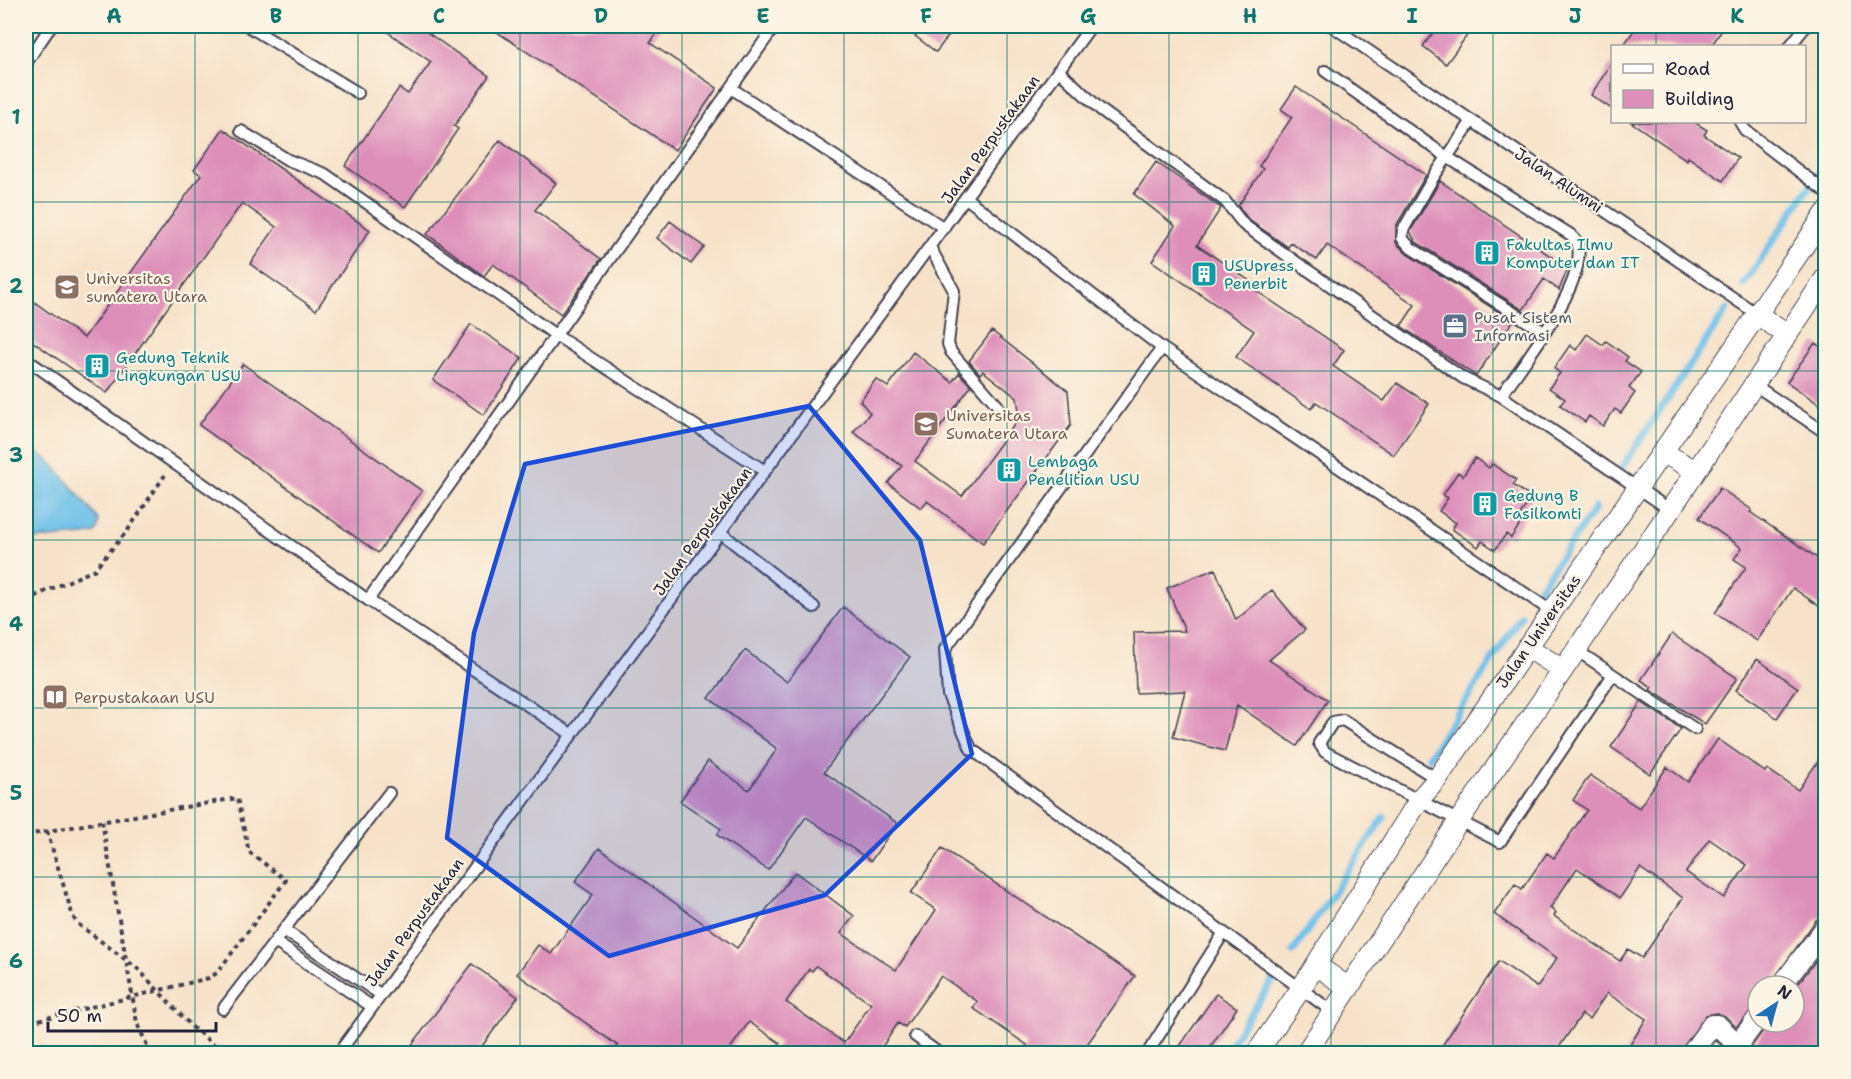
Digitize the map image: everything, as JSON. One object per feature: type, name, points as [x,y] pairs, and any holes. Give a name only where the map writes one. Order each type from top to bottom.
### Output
[{"type":"street","name":"Jalan Universitas","points":[[1256,1053],[1316,966],[1419,800],[1437,779],[1551,611],[1664,453],[1826,213]]},
{"type":"street","points":[[1305,1053],[1826,277]]},
{"type":"street","name":"Jalan Alumni","points":[[1757,315],[1787,335]]},
{"type":"street","points":[[1664,453],[1696,471]]},
{"type":"street","points":[[1527,647],[1563,670]]},
{"type":"street","points":[[1790,974],[1826,927]]},
{"type":"street","points":[[1316,966],[1349,988]]},
{"type":"street","points":[[1691,1053],[1712,1025],[1717,1025],[1735,1042],[1740,1042],[1746,1034]]},
{"type":"lane","points":[[26,63],[51,26]]},
{"type":"lane","points":[[248,26],[358,93]]},
{"type":"lane","points":[[368,600],[775,26]]},
{"type":"lane","name":"Jalan Perpustakaan","points":[[338,1053],[1091,26]]},
{"type":"lane","name":"Jalan Alumni","points":[[1332,26],[1757,315]]},
{"type":"lane","points":[[1791,45],[1806,26]]},
{"type":"lane","points":[[1058,70],[1101,110],[1224,201],[1244,225],[1463,378],[1501,396],[1638,490],[1670,509]]},
{"type":"lane","points":[[1325,71],[1447,157],[1570,235],[1577,242],[1577,268],[1567,293],[1501,396]]},
{"type":"lane","points":[[731,88],[944,228]]},
{"type":"lane","points":[[1471,122],[1403,230],[1402,238],[1411,248],[1544,332]]},
{"type":"lane","points":[[1741,123],[1745,130],[1821,189]]},
{"type":"lane","points":[[241,131],[288,160],[325,174],[557,336],[765,471]]},
{"type":"lane","points":[[966,198],[1162,348],[1551,611]]},
{"type":"lane","points":[[930,247],[954,291],[948,344],[951,352],[998,406]]},
{"type":"lane","points":[[1162,348],[945,649],[948,694],[971,749],[1333,1012]]},
{"type":"lane","points":[[26,359],[368,600],[571,734]]},
{"type":"lane","points":[[1753,384],[1826,433]]},
{"type":"lane","points":[[720,532],[814,607]]},
{"type":"lane","points":[[1576,650],[1695,729]]},
{"type":"lane","points":[[1437,779],[1343,720],[1333,722],[1319,743],[1325,752],[1496,842],[1504,840],[1612,676]]},
{"type":"lane","points":[[223,1009],[389,793]]},
{"type":"lane","points":[[284,930],[380,994]]},
{"type":"lane","points":[[1147,1053],[1223,934]]},
{"type":"lane","points":[[275,942],[371,1006]]},
{"type":"lane","points":[[915,1036],[940,1053]]},
{"type":"path","points":[[26,600],[94,570],[129,530],[173,463]]},
{"type":"path","points":[[26,835],[237,798],[249,852],[286,880],[217,973],[209,978],[26,1023]]},
{"type":"path","points":[[102,821],[137,1023],[151,1053]]},
{"type":"path","points":[[46,831],[73,917],[87,932],[126,961],[158,990],[193,1028],[226,1053]]},
{"type":"highlighted area","points":[[809,406],[920,540],[972,754],[825,895],[609,956],[447,838],[474,633],[525,464]]},
{"type":"water","points":[[26,448],[47,459],[83,500],[98,520],[95,533],[26,540]]},
{"type":"building","points":[[379,26],[418,26],[489,76],[454,126],[458,129],[405,207],[345,166],[399,88],[408,94],[431,62]]},
{"type":"building","points":[[488,26],[662,26],[650,43],[717,88],[675,150]]},
{"type":"building","points":[[902,26],[956,26],[936,52]]},
{"type":"building","points":[[1438,26],[1474,26],[1446,64],[1423,46]]},
{"type":"building","points":[[1637,26],[1725,26],[1712,45],[1624,45]]},
{"type":"building","points":[[1611,64],[1611,108],[1591,95]]},
{"type":"building","points":[[1296,87],[1426,175],[1396,226],[1396,243],[1407,254],[1513,321],[1476,376],[1401,326],[1415,305],[1327,245],[1317,260],[1291,243],[1288,247],[1249,220],[1238,206],[1263,169],[1259,166],[1292,117],[1281,109]]},
{"type":"building","points":[[1632,123],[1696,123],[1707,130],[1704,135],[1738,158],[1723,181],[1688,157],[1687,160]]},
{"type":"building","points":[[223,129],[370,230],[316,310],[250,264],[276,227],[242,203],[107,393],[26,337],[26,296],[84,338],[201,175],[194,170]]},
{"type":"building","points":[[500,140],[556,183],[535,210],[601,259],[561,314],[493,264],[484,276],[427,234]]},
{"type":"building","points":[[1156,162],[1221,208],[1197,245],[1257,286],[1255,290],[1344,350],[1333,366],[1384,401],[1397,383],[1429,404],[1394,455],[1316,402],[1311,409],[1236,357],[1254,331],[1152,261],[1175,226],[1134,194]]},
{"type":"building","name":"Fakultas Ilmu Komputer dan IT","points":[[1440,181],[1568,268],[1559,290],[1544,279],[1523,310],[1416,242],[1410,232]]},
{"type":"building","points":[[670,221],[704,247],[691,264],[657,238]]},
{"type":"building","points":[[471,324],[522,358],[484,415],[433,380]]},
{"type":"building","points":[[992,331],[1068,391],[1071,425],[983,543],[927,501],[921,508],[888,483],[902,466],[853,432],[870,413],[860,401],[876,379],[888,387],[913,352],[952,382],[959,373],[971,386],[915,461],[962,496],[1020,417],[1017,398],[983,371],[980,374],[969,361]]},
{"type":"building","points":[[1587,334],[1603,345],[1606,341],[1628,357],[1625,361],[1641,372],[1629,388],[1635,393],[1621,413],[1615,409],[1603,426],[1589,416],[1585,422],[1560,405],[1565,399],[1549,388],[1560,373],[1554,368],[1570,345],[1576,350]]},
{"type":"building","points":[[1815,343],[1826,350],[1826,409],[1787,382]]},
{"type":"building","points":[[243,364],[422,491],[378,553],[199,425]]},
{"type":"building","name":"Gedung B Fasilkomti","points":[[1475,458],[1489,468],[1492,464],[1516,480],[1513,485],[1532,498],[1520,514],[1525,517],[1511,538],[1506,534],[1495,550],[1482,541],[1478,547],[1452,529],[1456,523],[1439,511],[1448,498],[1443,495],[1458,472],[1463,476]]},
{"type":"building","points":[[1720,488],[1752,510],[1750,512],[1826,564],[1826,611],[1793,588],[1757,641],[1715,613],[1746,567],[1734,559],[1742,548],[1699,518]]},
{"type":"building","points":[[1215,569],[1236,620],[1272,590],[1305,630],[1269,660],[1328,700],[1297,746],[1237,705],[1225,751],[1173,737],[1185,691],[1136,693],[1134,632],[1185,631],[1167,588]]},
{"type":"building","points":[[843,607],[910,657],[824,772],[897,823],[871,861],[806,817],[768,870],[717,835],[721,829],[680,801],[708,761],[749,790],[777,749],[709,698],[745,650],[787,682]]},
{"type":"building","points":[[1672,634],[1737,678],[1705,724],[1650,690],[1652,687],[1641,680]]},
{"type":"building","points":[[1757,659],[1798,688],[1777,718],[1736,690]]},
{"type":"building","points":[[1641,702],[1681,729],[1650,774],[1611,747]]},
{"type":"building","points":[[1718,739],[1765,772],[1767,769],[1798,790],[1826,750],[1826,915],[1816,920],[1778,974],[1746,974],[1746,1016],[1736,1027],[1725,1016],[1717,1013],[1706,1015],[1679,1053],[1625,1053],[1646,1019],[1607,993],[1589,1019],[1582,1014],[1555,1053],[1437,1053],[1499,961],[1537,987],[1557,958],[1494,914],[1515,884],[1522,889],[1547,853],[1554,858],[1587,810],[1573,800],[1590,775],[1639,808],[1667,767],[1688,782]],"holes":[[[1709,839],[1747,865],[1724,898],[1686,872]],[[1577,868],[1620,898],[1640,868],[1683,898],[1642,958],[1628,949],[1620,961],[1554,916],[1556,913],[1550,908]]]},
{"type":"building","points":[[599,848],[737,948],[795,872],[854,916],[841,933],[896,970],[936,910],[911,893],[942,848],[1135,976],[1081,1053],[1022,1053],[1027,1045],[973,1008],[978,1002],[941,976],[905,1027],[898,1023],[878,1053],[773,1053],[780,1043],[749,1022],[727,1053],[612,1053],[618,1046],[517,974],[538,945],[551,954],[593,895],[575,882]],"holes":[[[816,966],[871,1004],[844,1043],[786,1002],[809,969],[812,971]]]},
{"type":"building","points":[[1826,947],[1826,1053],[1742,1053],[1750,1049],[1761,1034],[1806,1034],[1805,974]]},
{"type":"building","points":[[472,964],[518,997],[477,1053],[406,1053]]},
{"type":"building","points":[[1216,994],[1237,1008],[1206,1053],[1175,1053]]},
{"type":"building","points":[[1716,1040],[1727,1051],[1733,1053],[1706,1053]]},
{"type":"waterway","points":[[1744,284],[1826,162]]},
{"type":"waterway","points":[[1619,472],[1727,309]]},
{"type":"waterway","points":[[1534,596],[1595,508]]},
{"type":"waterway","points":[[1429,757],[1521,616]]},
{"type":"waterway","points":[[1293,952],[1384,817]]},
{"type":"waterway","points":[[1224,1054],[1275,977]]},
{"type":"place","name":"Fakultas Ilmu Komputer dan IT","points":[[1487,253]]},
{"type":"place","name":"USUpress Penerbit","points":[[1204,274]]},
{"type":"place","name":"Universitas sumatera Utara","points":[[67,287]]},
{"type":"place","name":"Pusat Sistem Informasi","points":[[1455,326]]},
{"type":"place","name":"Gedung Teknik Lingkungan USU","points":[[97,366]]},
{"type":"place","name":"Universitas Sumatera Utara","points":[[926,424]]},
{"type":"place","name":"Lembaga Penelitian USU","points":[[1009,470]]},
{"type":"place","name":"Gedung B Fasilkomti","points":[[1485,504]]},
{"type":"place","name":"Perpustakaan USU","points":[[55,697]]}]
